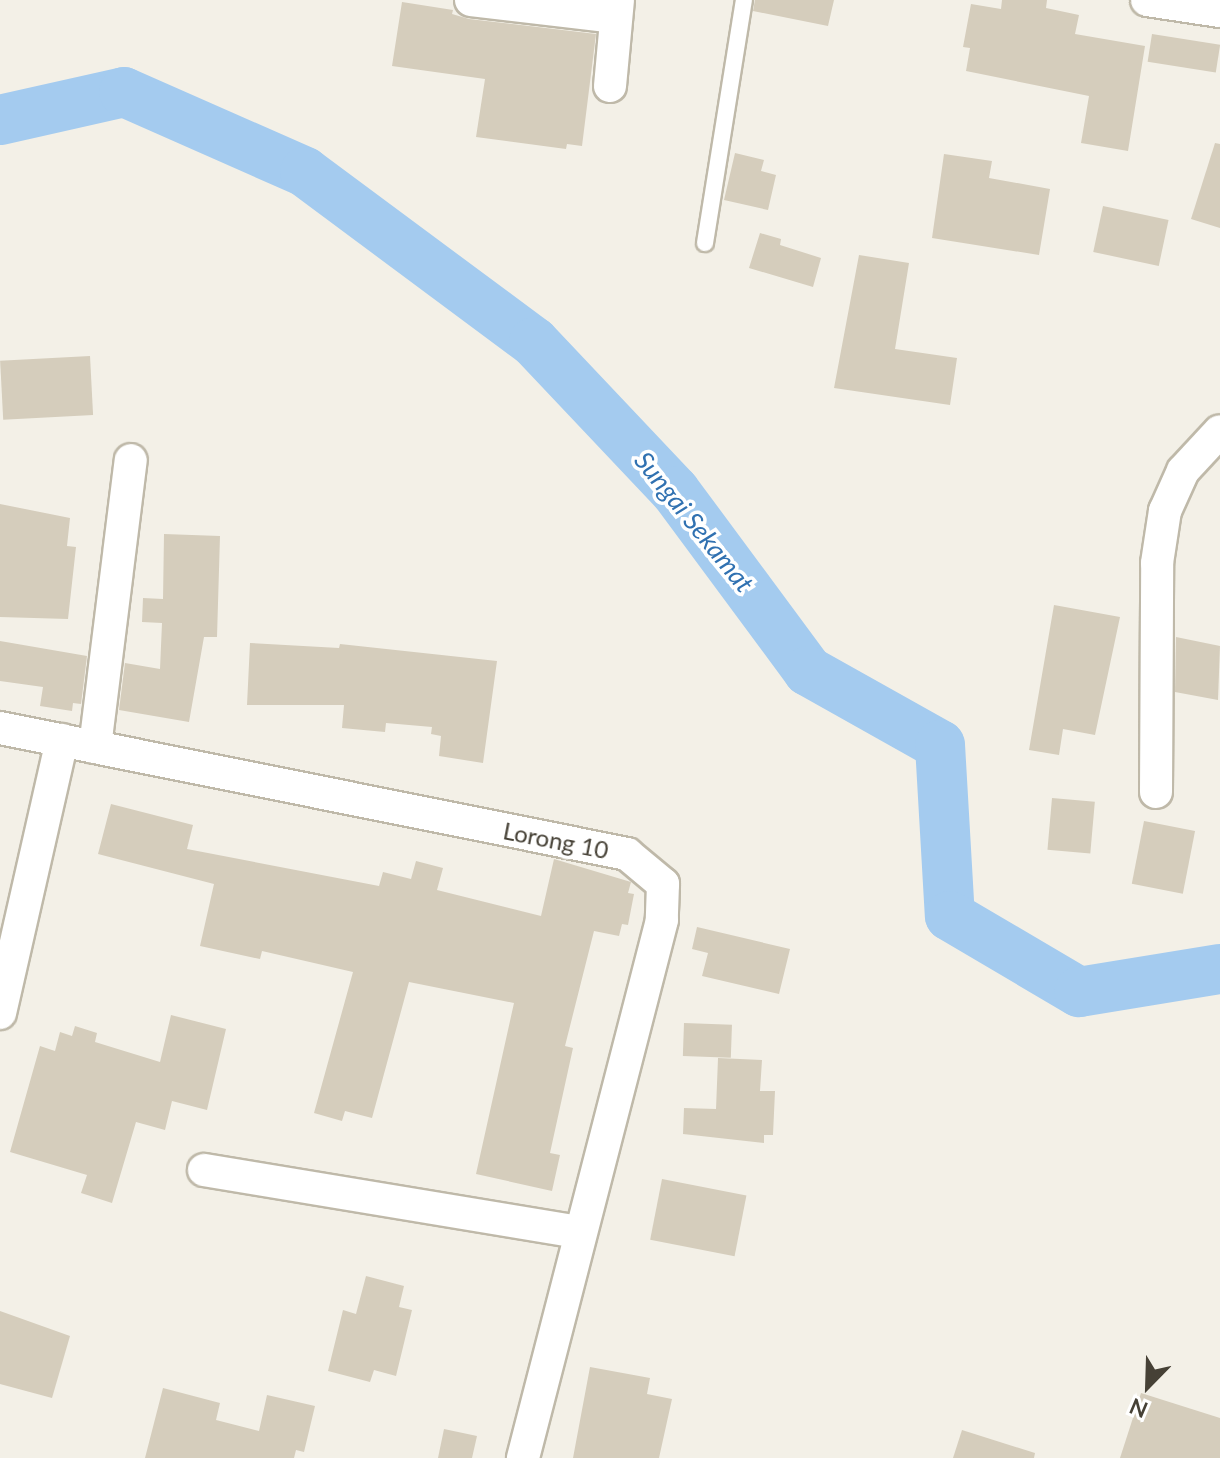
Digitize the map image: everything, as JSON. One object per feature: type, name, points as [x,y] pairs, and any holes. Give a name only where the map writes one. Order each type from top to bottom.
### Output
[{"type":"street","points":[[471,0],[617,8],[610,86]]},
{"type":"street","points":[[1147,0],[1220,11]]},
{"type":"street","points":[[1156,792],[1157,563],[1165,511],[1183,471],[1220,431]]},
{"type":"street","points":[[95,747],[131,460]]},
{"type":"street","name":"Lorong 10","points":[[0,728],[627,854],[663,884],[662,920],[523,1458]]},
{"type":"street","points":[[0,1013],[62,740]]},
{"type":"street","points":[[204,1170],[580,1232]]},
{"type":"lane","points":[[705,243],[744,0]]},
{"type":"building","points":[[755,0],[834,0],[828,26],[753,11]]},
{"type":"building","points":[[1002,0],[1047,0],[1046,8],[1079,15],[1075,34],[1145,46],[1128,151],[1081,143],[1089,96],[966,71],[970,48],[963,47],[971,4],[1001,9]]},
{"type":"building","points":[[402,2],[453,10],[452,14],[469,19],[596,34],[582,146],[567,144],[566,149],[476,137],[485,79],[392,66]]},
{"type":"building","points":[[1152,34],[1220,45],[1216,72],[1148,62]]},
{"type":"building","points":[[1215,143],[1220,144],[1220,228],[1191,219]]},
{"type":"building","points":[[735,153],[764,160],[761,171],[776,175],[768,210],[724,200]]},
{"type":"building","points":[[944,154],[992,161],[989,178],[1050,189],[1039,255],[932,238]]},
{"type":"building","points":[[1103,206],[1169,220],[1159,266],[1093,252]]},
{"type":"building","points":[[760,233],[781,239],[780,245],[821,258],[813,287],[749,268]]},
{"type":"building","points":[[859,255],[909,263],[895,349],[957,358],[950,405],[834,388]]},
{"type":"building","points":[[90,356],[93,415],[3,420],[0,361]]},
{"type":"building","points":[[0,504],[70,518],[67,546],[76,547],[68,619],[0,617]]},
{"type":"building","points":[[164,534],[220,536],[217,637],[204,637],[189,722],[119,710],[125,663],[160,669],[162,623],[142,622],[143,598],[163,599]]},
{"type":"building","points":[[1054,605],[1120,617],[1095,735],[1063,729],[1059,755],[1029,750]]},
{"type":"building","points":[[1176,637],[1220,646],[1218,700],[1175,692]]},
{"type":"building","points":[[0,641],[87,656],[81,704],[73,703],[72,711],[40,706],[43,687],[0,681]]},
{"type":"building","points":[[250,643],[339,648],[340,644],[497,661],[483,763],[439,756],[441,736],[431,734],[432,727],[386,723],[385,732],[342,728],[344,705],[247,705]]},
{"type":"building","points":[[1052,798],[1095,802],[1090,854],[1047,850]]},
{"type":"building","points":[[111,804],[193,825],[187,849],[379,886],[383,872],[411,879],[416,861],[443,868],[437,890],[541,916],[554,859],[631,882],[628,893],[634,894],[628,925],[622,924],[619,936],[594,931],[565,1046],[573,1048],[550,1153],[560,1155],[552,1191],[476,1174],[514,1003],[409,982],[372,1118],[345,1111],[342,1121],[314,1113],[353,972],[262,951],[260,959],[200,946],[214,884],[98,854]]},
{"type":"building","points":[[1144,821],[1195,831],[1183,894],[1132,884]]},
{"type":"building","points":[[697,927],[790,949],[779,994],[702,976],[708,953],[692,949]]},
{"type":"building","points":[[171,1015],[226,1029],[207,1110],[172,1101],[165,1130],[136,1122],[112,1203],[81,1193],[87,1175],[10,1152],[40,1046],[55,1051],[60,1032],[72,1036],[75,1026],[97,1033],[95,1042],[160,1062]]},
{"type":"building","points":[[684,1023],[732,1025],[731,1058],[683,1056]]},
{"type":"building","points":[[718,1058],[762,1060],[760,1091],[775,1091],[773,1135],[764,1135],[764,1143],[683,1134],[684,1108],[716,1109]]},
{"type":"building","points":[[662,1179],[746,1195],[735,1256],[650,1240]]},
{"type":"building","points":[[366,1276],[404,1286],[399,1307],[412,1310],[396,1376],[374,1370],[370,1382],[328,1371],[343,1310],[356,1314]]},
{"type":"building","points":[[0,1311],[70,1336],[52,1398],[0,1384]]},
{"type":"building","points":[[590,1367],[650,1378],[647,1394],[672,1399],[659,1458],[573,1458]]},
{"type":"building","points":[[163,1388],[220,1403],[216,1420],[259,1431],[267,1395],[315,1406],[304,1452],[296,1450],[294,1458],[145,1458]]},
{"type":"building","points":[[1141,1393],[1220,1418],[1220,1458],[1120,1458]]},
{"type":"building","points":[[444,1429],[477,1436],[472,1458],[438,1458]]},
{"type":"building","points":[[962,1430],[1035,1453],[1034,1458],[953,1458]]},
{"type":"waterway","name":"Sungai Sekamat","points":[[0,120],[124,92],[305,172],[534,342],[675,491],[808,671],[940,745],[950,916],[1079,992],[1220,969]]}]
